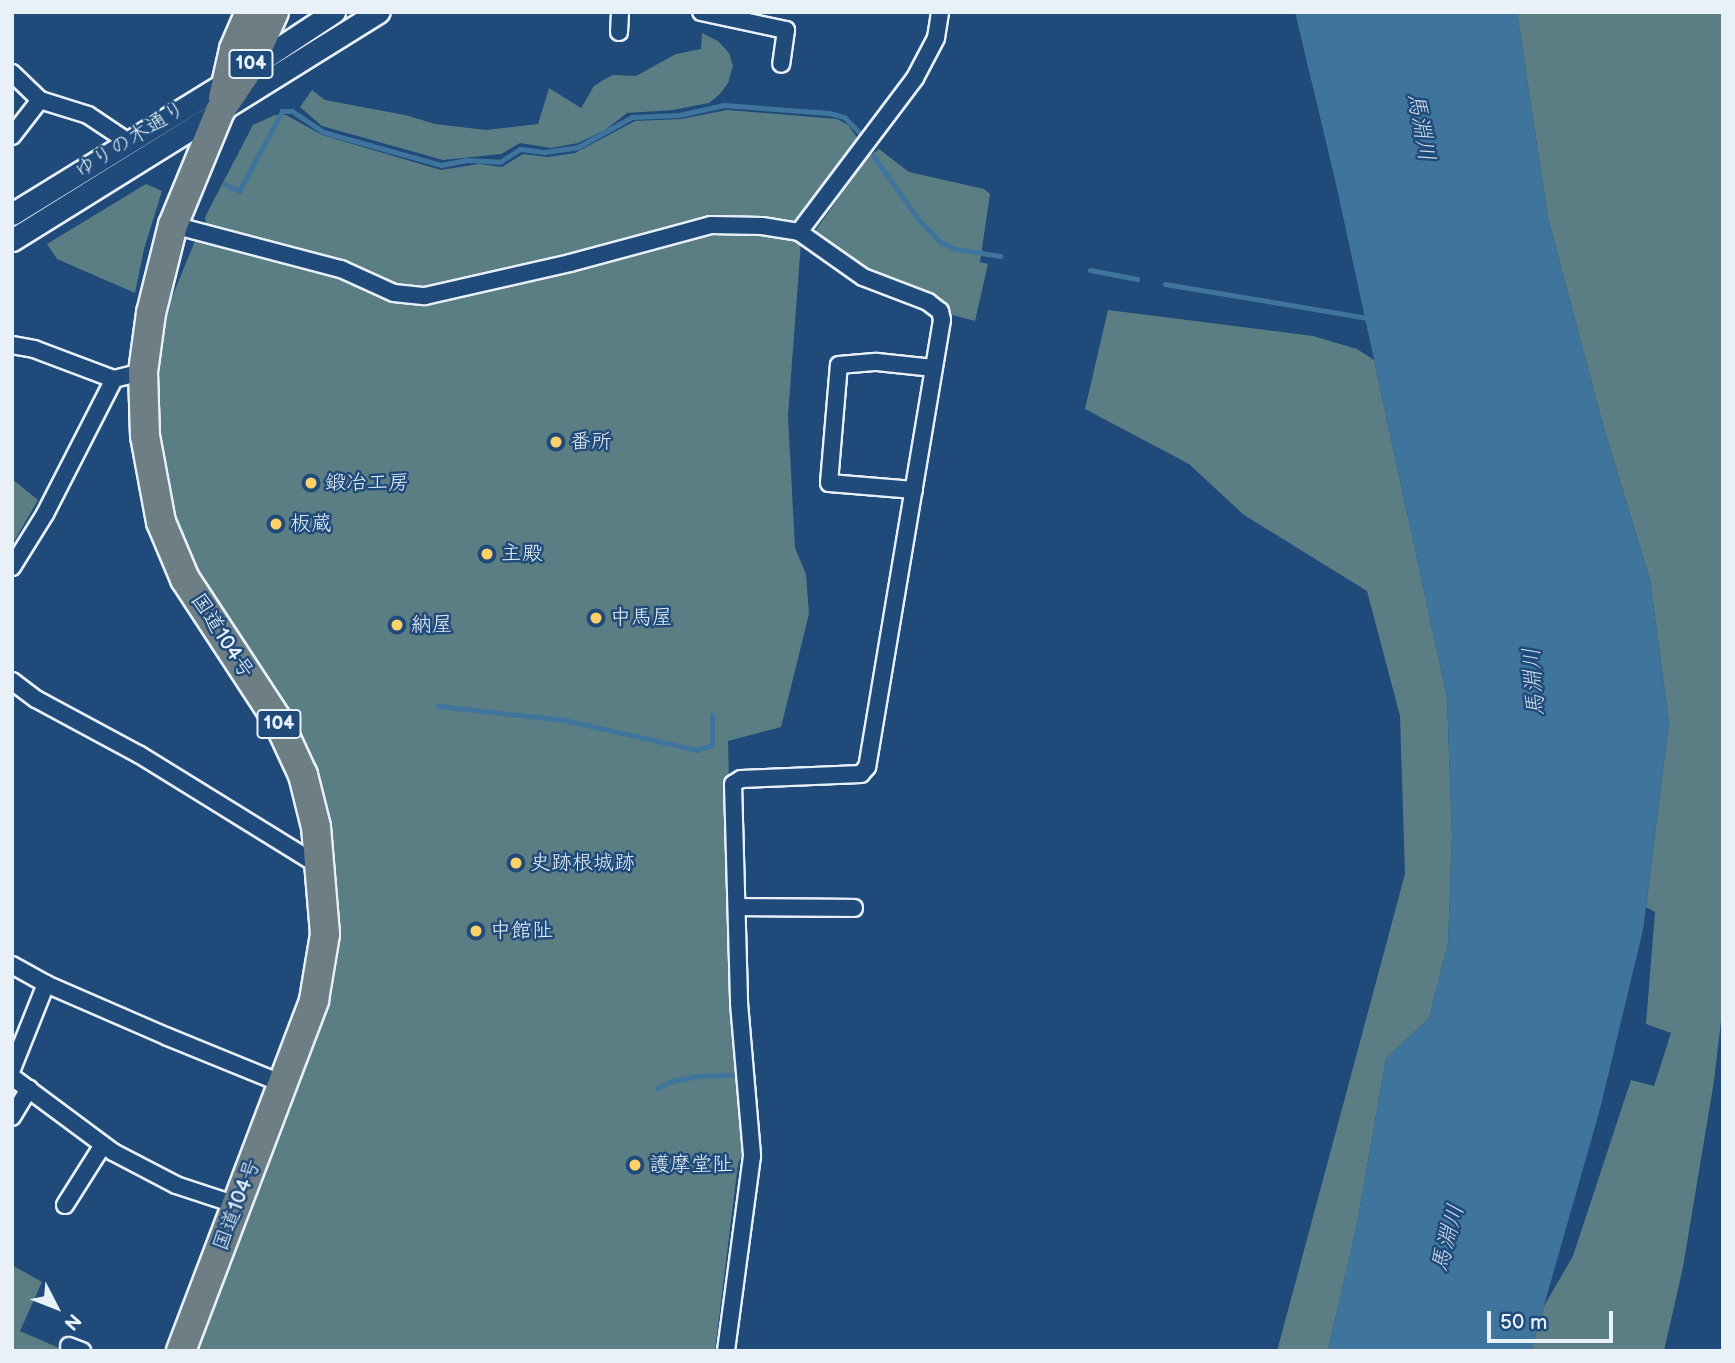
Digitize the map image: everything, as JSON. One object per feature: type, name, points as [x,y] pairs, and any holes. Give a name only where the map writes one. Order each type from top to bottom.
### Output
[{"type":"highway","name":"国道104号","points":[[220,111],[234,49],[250,12]]},
{"type":"highway","name":"国道104号","points":[[181,1351],[314,1000],[325,934],[316,827],[306,788],[278,721],[185,579],[162,522],[145,436],[143,372],[151,313],[173,225],[220,111],[249,68],[274,12]]},
{"type":"street","name":"ゆりの木通り","points":[[12,214],[249,68],[334,12]]},
{"type":"street","name":"ゆりの木通り","points":[[12,240],[379,12]]},
{"type":"street","points":[[619,32],[620,12]]},
{"type":"street","points":[[799,232],[915,78],[936,38],[940,12]]},
{"type":"street","points":[[704,13],[786,30],[781,64]]},
{"type":"street","points":[[12,73],[40,100],[88,115],[127,141]]},
{"type":"street","points":[[13,134],[40,100]]},
{"type":"street","points":[[173,225],[341,269],[394,293],[425,296],[569,263],[711,225],[762,226],[799,232],[863,278],[928,302],[940,311],[942,320],[867,767],[861,774],[741,779],[733,784],[739,1003],[752,1156],[726,1351]]},
{"type":"street","points":[[12,345],[34,349],[114,379],[143,372]]},
{"type":"street","points":[[914,491],[828,483],[839,365],[877,362],[934,368]]},
{"type":"street","points":[[12,567],[45,514],[114,379]]},
{"type":"street","points":[[12,681],[36,699],[140,755],[320,866]]},
{"type":"street","points":[[738,907],[854,908]]},
{"type":"street","points":[[12,965],[46,984],[283,1084]]},
{"type":"street","points":[[12,1069],[46,984]]},
{"type":"street","points":[[12,1077],[103,1145],[176,1185],[237,1205]]},
{"type":"street","points":[[12,1117],[29,1089]]},
{"type":"street","points":[[65,1205],[103,1145]]},
{"type":"green space","points":[[1517,12],[1723,12],[1723,1004],[1714,1081],[1683,1267],[1664,1351],[1531,1351],[1544,1306],[1573,1256],[1631,1080],[1654,1086],[1671,1033],[1646,1024],[1655,912],[1646,907],[1669,722],[1650,580],[1603,425],[1548,218]]},
{"type":"green space","points":[[702,33],[718,41],[729,53],[733,66],[728,83],[709,103],[673,110],[627,113],[605,130],[578,143],[551,148],[520,143],[501,154],[443,160],[322,126],[300,107],[312,90],[325,100],[405,115],[435,124],[486,130],[538,124],[549,88],[581,108],[594,86],[613,75],[636,76],[676,54],[701,49]]},
{"type":"green space","points":[[727,110],[837,119],[848,125],[859,140],[802,218],[793,222],[727,220],[441,288],[402,289],[212,229],[206,224],[205,217],[253,125],[275,115],[286,115],[322,135],[441,170],[479,164],[502,167],[523,154],[548,157],[575,153],[635,121],[681,119]]},
{"type":"green space","points":[[879,149],[909,172],[984,189],[990,194],[980,262],[988,264],[975,321],[949,314],[949,309],[932,297],[863,272],[815,239],[815,231],[867,158]]},
{"type":"green space","points":[[146,184],[162,191],[144,249],[135,293],[57,259],[47,244]]},
{"type":"green space","points":[[712,229],[785,236],[801,242],[788,416],[795,548],[806,574],[809,614],[781,727],[728,741],[736,1066],[746,1145],[738,1164],[715,1351],[194,1351],[321,1018],[302,746],[280,695],[214,609],[176,531],[156,437],[161,338],[168,307],[197,236],[340,273],[400,297]]},
{"type":"green space","points":[[1108,310],[1313,336],[1357,349],[1374,360],[1447,697],[1452,835],[1448,943],[1429,1018],[1386,1059],[1357,1224],[1328,1351],[1277,1351],[1405,874],[1400,716],[1367,591],[1244,515],[1189,464],[1085,409]]},
{"type":"green space","points":[[12,479],[38,500],[12,545]]},
{"type":"green space","points":[[12,1265],[42,1282],[20,1331],[66,1351],[12,1351]]},
{"type":"water","name":"馬淵川","points":[[1295,12],[1517,12],[1548,218],[1603,425],[1650,580],[1669,722],[1643,930],[1600,1109],[1531,1351],[1328,1351],[1357,1224],[1386,1059],[1429,1018],[1448,943],[1452,835],[1447,697],[1336,184]]},
{"type":"waterway","points":[[225,184],[239,191],[282,111],[292,111],[323,132],[441,165],[467,160],[500,162],[520,149],[544,152],[578,147],[632,117],[679,115],[724,105],[829,113],[844,117],[861,134]]},
{"type":"waterway","points":[[874,157],[919,220],[940,242],[956,249],[1000,256]]},
{"type":"waterway","points":[[1090,270],[1137,279]]},
{"type":"waterway","points":[[1165,284],[1369,318]]},
{"type":"waterway","points":[[438,706],[564,720],[697,750],[712,745],[712,715]]},
{"type":"waterway","points":[[657,1088],[672,1081],[697,1076],[731,1075]]},
{"type":"place","name":"番所","points":[[556,442]]},
{"type":"place","name":"鍛冶工房","points":[[311,483]]},
{"type":"place","name":"板蔵","points":[[276,524]]},
{"type":"place","name":"主殿","points":[[487,554]]},
{"type":"place","name":"中馬屋","points":[[596,618]]},
{"type":"place","name":"納屋","points":[[397,625]]},
{"type":"place","name":"史跡根城跡","points":[[516,863]]},
{"type":"place","name":"中館阯","points":[[476,931]]},
{"type":"place","name":"護摩堂阯","points":[[635,1165]]}]
